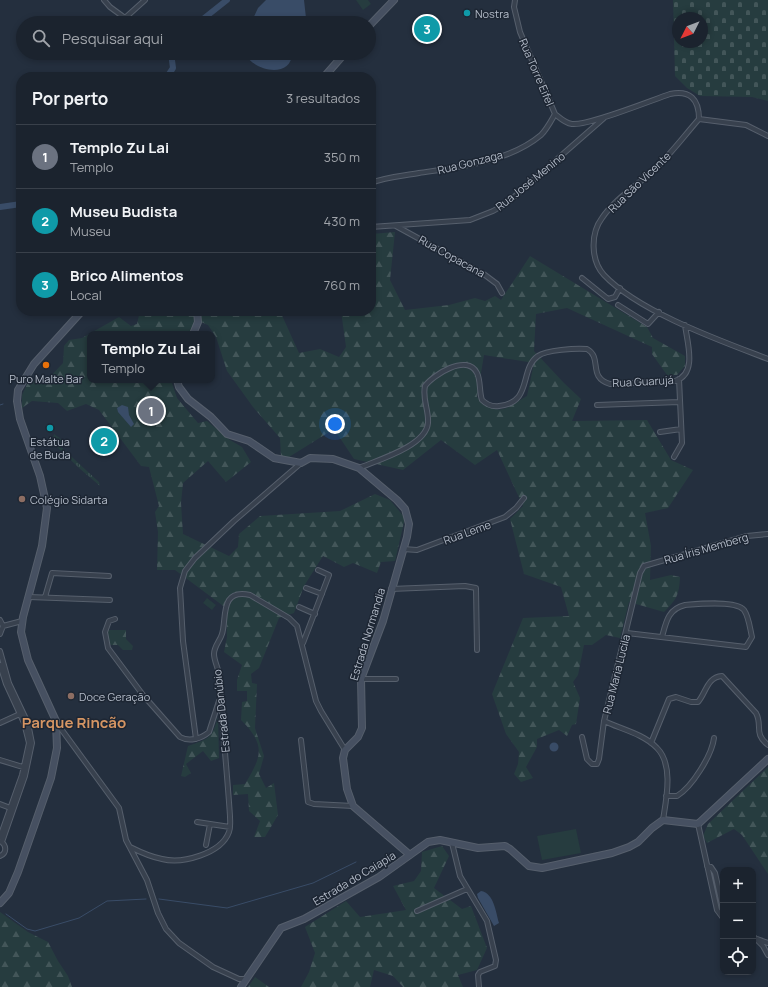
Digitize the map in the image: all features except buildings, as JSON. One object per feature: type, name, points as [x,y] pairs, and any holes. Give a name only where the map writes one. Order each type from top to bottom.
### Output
[{"type":"street","points":[[104,0],[110,8],[122,16]]},
{"type":"street","points":[[127,16],[145,0]]},
{"type":"street","points":[[376,19],[394,0]]},
{"type":"street","name":"Rua Torre Eifel","points":[[514,0],[514,7],[520,32],[556,114],[564,121],[575,124],[606,116]]},
{"type":"street","points":[[328,72],[339,60]]},
{"type":"street","points":[[606,116],[680,92],[689,95],[695,100],[700,119],[746,125],[768,136]]},
{"type":"street","name":"Rua Gonzaga","points":[[376,182],[485,161],[523,147],[541,135],[556,114]]},
{"type":"street","name":"Rua José Menino","points":[[376,227],[470,220],[493,211],[507,203],[606,116]]},
{"type":"street","name":"Rua São Vicente","points":[[700,119],[654,170],[618,201],[602,218],[597,227],[593,242],[597,264],[604,275],[640,302],[685,325],[768,360]]},
{"type":"street","points":[[455,167],[456,172]]},
{"type":"street","points":[[428,172],[429,177]]},
{"type":"street","name":"Rua Copacana","points":[[396,226],[467,264],[492,280],[500,288],[502,293]]},
{"type":"street","points":[[582,278],[608,299],[615,297],[620,288]]},
{"type":"street","points":[[618,305],[648,324],[659,312]]},
{"type":"street","points":[[77,316],[34,364],[18,390],[17,401],[20,419],[42,480],[47,508],[42,546],[22,622],[21,632],[28,660],[56,722],[119,808],[130,847],[147,880],[161,922],[172,936],[214,967],[233,976],[246,979]]},
{"type":"street","points":[[194,331],[198,322],[197,316]]},
{"type":"street","name":"Rua Guarujá","points":[[359,468],[411,445],[427,430],[428,421],[424,399],[425,386],[440,373],[464,364],[474,369],[478,377],[482,400],[492,406],[508,404],[514,401],[523,389],[534,359],[545,352],[586,349],[592,352],[594,356],[596,374],[603,381],[610,384],[679,379],[689,367],[690,360],[685,325]]},
{"type":"street","points":[[674,457],[681,447],[679,379]]},
{"type":"street","name":"Estrada Normandia","points":[[178,383],[188,399],[211,417],[230,436],[249,441],[278,460],[301,463]]},
{"type":"street","points":[[597,405],[679,402]]},
{"type":"street","points":[[660,432],[681,429]]},
{"type":"street","name":"Estrada Normandia","points":[[196,739],[183,641],[180,588],[181,580],[185,571],[209,544],[301,463],[310,458],[321,457],[333,459],[359,468],[405,509],[409,524],[383,621],[361,679],[362,728],[358,737],[345,750]]},
{"type":"street","name":"Rua Leme","points":[[403,549],[416,550],[505,517],[516,508],[524,498]]},
{"type":"street","name":"Rua Íris Memberg","points":[[644,566],[747,536],[768,534]]},
{"type":"street","name":"Rua Maria Lucila","points":[[644,566],[640,573],[627,633],[604,721],[651,743],[658,748],[665,762],[666,796],[663,820]]},
{"type":"street","points":[[303,644],[329,575],[318,570]]},
{"type":"street","points":[[45,597],[52,573],[109,576]]},
{"type":"street","points":[[391,589],[465,586],[476,588],[477,650]]},
{"type":"street","points":[[306,588],[322,594]]},
{"type":"street","name":"Estrada Danúbio","points":[[230,827],[220,697],[220,678],[214,659],[214,649],[223,633],[225,610],[230,600],[235,596],[242,594],[250,595],[289,618],[298,626],[316,701],[345,750]]},
{"type":"street","points":[[29,597],[110,600]]},
{"type":"street","points":[[627,633],[746,647],[752,637],[743,609],[739,606],[730,604],[685,604],[678,606],[667,617],[662,637]]},
{"type":"street","points":[[299,607],[315,614]]},
{"type":"street","points":[[115,619],[110,622],[105,632],[108,648],[143,695],[184,740],[196,739],[205,736],[212,727],[220,697]]},
{"type":"street","points":[[0,620],[3,626],[0,634]]},
{"type":"street","points":[[3,626],[22,622]]},
{"type":"street","points":[[13,625],[21,632]]},
{"type":"street","points":[[0,651],[3,676]]},
{"type":"street","points":[[0,665],[3,676],[21,713],[29,743],[25,768],[1,842],[5,845],[6,851],[0,856]]},
{"type":"street","points":[[651,743],[669,700],[676,696],[691,702],[698,702],[709,683],[717,676],[722,676],[756,713],[758,717],[758,733],[768,745]]},
{"type":"street","points":[[361,679],[396,679]]},
{"type":"street","points":[[0,722],[21,713]]},
{"type":"street","points":[[582,737],[587,759],[592,764],[597,764],[604,721]]},
{"type":"street","points":[[0,903],[11,890],[51,778],[57,748],[56,722]]},
{"type":"street","points":[[666,796],[677,796],[689,784],[703,765],[711,750],[714,738]]},
{"type":"street","points":[[301,740],[308,802],[314,804],[353,806]]},
{"type":"street","points":[[345,750],[343,758],[353,806],[410,856]]},
{"type":"street","points":[[663,820],[698,824],[768,759]]},
{"type":"street","points":[[0,760],[25,768]]},
{"type":"street","points":[[0,804],[12,808]]},
{"type":"street","points":[[0,837],[12,808]]},
{"type":"street","name":"Estrada do Caiapia","points":[[241,987],[281,928],[304,919],[379,877],[410,856],[423,845],[435,840],[478,848],[505,846],[510,848],[528,866],[542,868],[612,853],[629,847],[638,842],[652,828],[663,820]]},
{"type":"street","points":[[130,847],[162,859],[186,860],[200,856],[214,848],[223,841],[230,827],[197,822]]},
{"type":"street","points":[[206,845],[210,824]]},
{"type":"street","points":[[698,824],[717,910],[720,913]]},
{"type":"street","points":[[452,843],[458,870],[467,889],[487,921],[496,960],[495,966],[480,972],[478,975],[479,987]]},
{"type":"street","points":[[707,866],[711,867],[715,873],[722,903]]},
{"type":"street","points":[[417,910],[467,889]]},
{"type":"street","points":[[755,939],[764,946],[768,955]]},
{"type":"street","points":[[756,939],[768,943]]},
{"type":"green space","points":[[356,0],[368,0],[371,4],[363,10]]},
{"type":"green space","points":[[673,0],[768,0],[768,101],[752,97],[700,96],[687,88],[675,76],[674,48],[708,48],[708,12],[673,12]]},
{"type":"green space","points":[[395,232],[390,280],[405,310],[449,305],[475,298],[485,301],[495,296],[501,300],[530,256],[647,327],[653,338],[685,356],[685,366],[677,375],[667,375],[652,354],[652,347],[567,308],[536,314],[534,351],[581,399],[572,421],[647,420],[671,460],[693,470],[668,508],[645,513],[651,546],[650,580],[671,575],[680,577],[679,588],[675,600],[664,612],[629,602],[620,638],[606,635],[592,645],[584,645],[578,675],[573,682],[580,698],[576,724],[572,725],[567,736],[559,730],[537,739],[537,747],[526,767],[533,778],[521,782],[514,774],[518,764],[519,752],[506,734],[492,694],[523,618],[569,616],[561,587],[524,574],[510,519],[523,506],[497,450],[475,465],[441,440],[403,470],[354,459],[334,429],[289,457],[281,456],[280,438],[253,407],[227,371],[215,336],[215,331],[212,331],[208,325],[201,322],[194,331],[94,331],[119,317],[131,326],[137,324],[139,316],[282,316],[299,353],[320,349],[339,357],[346,347],[342,316],[376,316],[376,234]],"holes":[[[484,355],[534,363],[527,396],[513,405],[502,409],[491,408],[484,404],[477,397]]]},
{"type":"green space","points":[[87,335],[87,383],[172,383],[177,398],[198,423],[207,421],[230,440],[242,447],[251,462],[226,482],[208,461],[183,483],[181,503],[183,534],[229,556],[238,547],[239,534],[260,516],[340,511],[375,494],[390,500],[405,518],[395,561],[381,562],[377,573],[353,563],[344,567],[323,556],[304,586],[294,613],[279,618],[259,668],[251,674],[252,683],[257,684],[255,728],[264,756],[259,774],[266,788],[274,783],[278,815],[265,837],[254,837],[260,821],[249,811],[248,794],[233,795],[233,785],[245,784],[255,766],[259,751],[255,737],[241,720],[242,702],[247,701],[247,691],[237,691],[237,680],[242,665],[224,652],[227,637],[226,608],[175,570],[157,570],[158,532],[155,512],[159,506],[149,467],[141,466],[99,410],[86,404],[67,411],[58,403],[32,401],[22,408],[22,395],[29,380],[47,380],[63,363],[64,346],[69,340],[82,338]]},
{"type":"green space","points":[[54,434],[61,439],[62,448],[99,482],[100,486],[52,442]]},
{"type":"green space","points":[[207,598],[216,605],[212,610],[203,603]]},
{"type":"green space","points":[[108,630],[126,630],[126,639],[133,646],[132,650],[123,650],[118,645],[111,645],[107,642],[105,634]]},
{"type":"green space","points":[[218,717],[219,758],[211,761],[203,751],[186,764],[191,773],[185,777],[181,776],[188,746],[205,740],[214,730]]},
{"type":"green space","points":[[768,767],[768,874],[742,835],[734,829],[707,843],[703,836],[708,824]]},
{"type":"green space","points":[[576,829],[581,853],[542,860],[537,836]]},
{"type":"green space","points":[[442,846],[449,856],[434,888],[462,909],[471,906],[487,948],[477,970],[458,975],[463,987],[403,987],[393,976],[374,970],[370,987],[301,987],[309,972],[315,953],[305,927],[346,901],[360,917],[406,910],[393,886],[414,881],[421,871],[422,852]]},
{"type":"green space","points":[[0,912],[28,932],[48,942],[68,976],[72,987],[0,987]]},
{"type":"green space","points":[[255,977],[269,987],[248,987]]},
{"type":"water","points":[[266,0],[304,0],[306,16],[254,16],[258,8]]},
{"type":"water","points":[[249,60],[290,60],[286,67],[279,69],[272,70],[256,65]]},
{"type":"water","points":[[122,405],[128,407],[129,415],[134,424],[131,427],[118,412],[117,408]]},
{"type":"water","points":[[552,743],[556,743],[558,747],[556,751],[552,751],[550,749],[550,745]]},
{"type":"water","points":[[481,891],[489,895],[494,904],[499,923],[494,926],[478,898],[477,894]]},
{"type":"waterway","points":[[207,16],[227,0]]},
{"type":"waterway","points":[[170,72],[173,68],[172,60]]},
{"type":"waterway","points":[[0,207],[16,205]]},
{"type":"waterway","points":[[159,899],[227,908],[313,883],[356,862]]},
{"type":"waterway","points":[[6,914],[27,929],[35,931],[79,918],[107,901],[146,899]]},
{"type":"place","name":"Nostra","points":[[467,13]]},
{"type":"place","name":"Brico Alimentos","points":[[427,29]]},
{"type":"place","name":"Puro Malte Bar","points":[[46,365]]},
{"type":"place","name":"Templo Zu Lai","points":[[151,411]]},
{"type":"place","name":"Estátua de Buda","points":[[50,428]]},
{"type":"place","name":"Museu Budista","points":[[104,441]]},
{"type":"place","name":"Colégio Sidarta","points":[[22,499]]},
{"type":"place","name":"Doce Geração","points":[[71,696]]},
{"type":"district","name":"Parque Rincão","points":[[74,722]]}]
